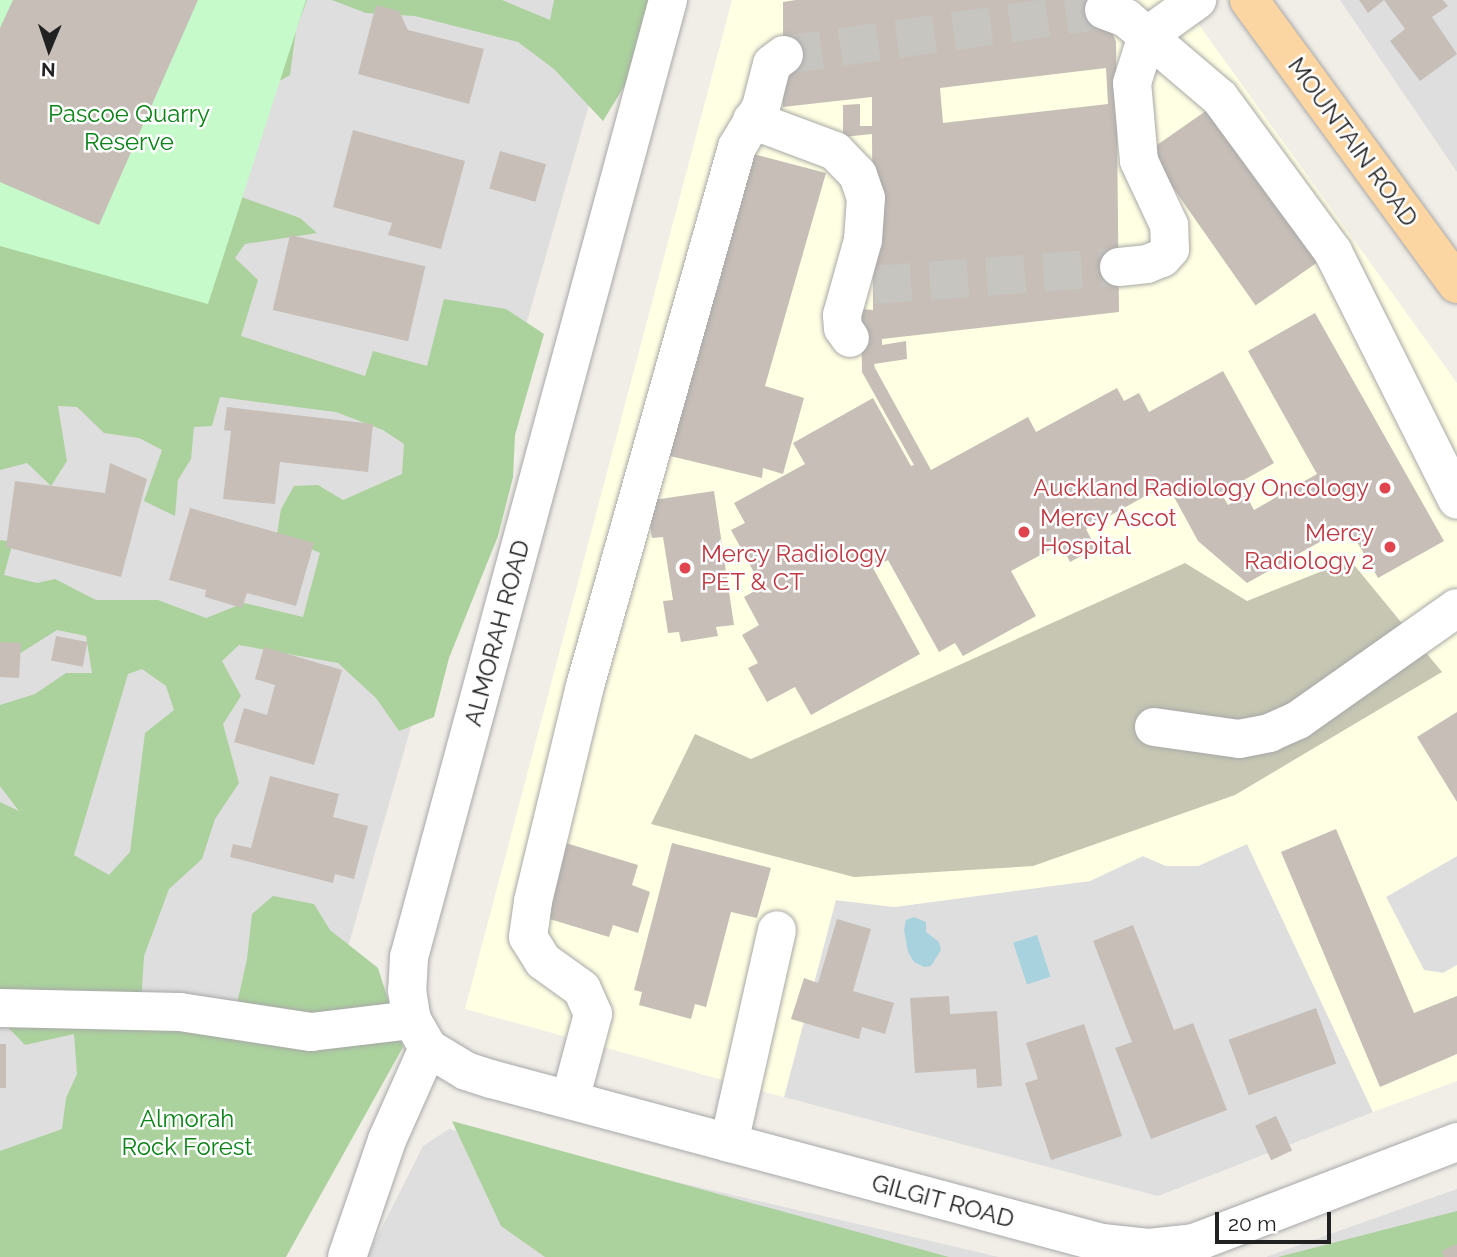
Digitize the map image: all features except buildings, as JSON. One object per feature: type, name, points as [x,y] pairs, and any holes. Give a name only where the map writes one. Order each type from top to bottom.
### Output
[{"type":"main road","name":"MOUNTAIN ROAD","points":[[1249,0],[1457,284]]},
{"type":"street","name":"ALMORAH ROAD","points":[[420,1034],[407,990],[409,957],[668,0]]},
{"type":"street","points":[[1119,267],[1147,264],[1162,258],[1170,248],[1169,225],[1139,161],[1132,83],[1147,36],[1197,0]]},
{"type":"street","points":[[1104,10],[1126,18],[1220,98],[1334,252],[1457,500]]},
{"type":"street","points":[[570,1100],[593,1014],[582,989],[543,961],[528,937],[533,901],[585,686],[737,147],[761,107],[772,64],[784,55]]},
{"type":"street","points":[[752,121],[835,151],[858,175],[866,198],[862,283],[842,315],[843,328],[850,338]]},
{"type":"street","points":[[1154,727],[1239,739],[1269,733],[1298,720],[1457,608]]},
{"type":"street","points":[[729,1143],[777,930]]},
{"type":"street","points":[[0,1008],[180,1012],[312,1031],[420,1034],[347,1257]]},
{"type":"street","name":"GILGIT ROAD","points":[[420,1034],[466,1071],[1102,1243],[1149,1248],[1194,1243],[1457,1142]]},
{"type":"shaded area","points":[[306,0],[619,0],[344,961],[0,1219],[0,246]]},
{"type":"shaded area","name":"Mercy Ascot Hospital","points":[[732,0],[1181,0],[1457,383],[1457,856],[1386,897],[1424,970],[1443,973],[1457,965],[1457,1081],[1373,1112],[1247,844],[1198,866],[1166,866],[1143,856],[1090,881],[894,907],[836,900],[784,1097],[465,1009]]},
{"type":"shaded area","points":[[1340,0],[1457,0],[1457,172]]},
{"type":"shaded area","points":[[1350,560],[1442,672],[1235,795],[1033,866],[854,877],[651,824],[695,734],[751,759],[1185,563],[1247,601]]},
{"type":"shaded area","points":[[1247,844],[1373,1112],[1158,1196],[784,1097],[835,900],[894,907],[1090,881],[1143,856],[1166,866],[1198,866]]},
{"type":"shaded area","points":[[1457,856],[1457,965],[1443,973],[1424,970],[1386,897]]},
{"type":"shaded area","points":[[449,1129],[999,1257],[367,1257],[423,1146]]},
{"type":"shaded area","points":[[1457,1189],[1457,1257],[1266,1257]]},
{"type":"green space","name":"Pascoe Quarry Reserve","points":[[0,0],[306,0],[208,304],[0,246]]},
{"type":"green space","name":"Almorah Rock Forest","points":[[198,0],[307,0],[296,30],[290,75],[269,87],[236,195],[300,218],[317,233],[245,244],[235,258],[258,280],[241,336],[365,376],[373,351],[427,366],[444,299],[506,309],[544,334],[515,435],[513,477],[498,536],[449,658],[434,717],[399,731],[376,698],[338,663],[239,645],[222,661],[241,696],[223,724],[239,783],[215,819],[202,859],[169,889],[144,956],[141,1005],[234,1017],[247,959],[252,914],[273,896],[314,904],[330,930],[378,968],[403,1047],[286,1257],[0,1257],[0,1151],[62,1129],[66,1098],[77,1074],[74,1034],[25,1045],[0,1019],[0,802],[19,811],[0,786],[0,705],[35,694],[66,673],[92,673],[86,636],[57,630],[19,654],[0,644],[0,540],[13,542],[4,575],[37,583],[55,579],[96,600],[158,600],[206,618],[244,603],[303,617],[320,553],[277,534],[281,509],[294,486],[318,485],[343,500],[402,474],[404,444],[383,430],[336,412],[220,397],[212,426],[194,427],[191,459],[178,480],[175,516],[144,501],[162,450],[139,438],[104,433],[77,407],[58,406],[67,461],[51,486],[27,463],[0,470],[0,203]],"holes":[[[142,669],[166,686],[174,710],[145,733],[130,852],[109,875],[74,855],[128,674]]]},
{"type":"green space","points":[[332,0],[502,0],[550,20],[554,0],[656,0],[644,54],[603,121],[554,69],[518,42],[415,16],[366,13]]},
{"type":"green space","points":[[452,1121],[949,1257],[545,1257],[501,1226]]},
{"type":"green space","points":[[1457,1211],[1457,1257],[1278,1257]]},
{"type":"water","points":[[914,917],[926,922],[926,932],[939,942],[941,950],[931,966],[924,967],[914,962],[908,952],[904,930],[906,920]]},
{"type":"water","points":[[1037,935],[1051,977],[1027,985],[1013,943]]},
{"type":"tunnel","points":[[784,55],[1104,10]]},
{"type":"tunnel","points":[[873,285],[1119,267]]},
{"type":"place","name":"Auckland Radiology Oncology","points":[[1385,488]]},
{"type":"place","name":"Mercy Ascot Hospital","points":[[1024,532]]},
{"type":"place","name":"Mercy Radiology 2","points":[[1390,547]]},
{"type":"place","name":"Mercy Radiology PET & CT","points":[[685,568]]}]
